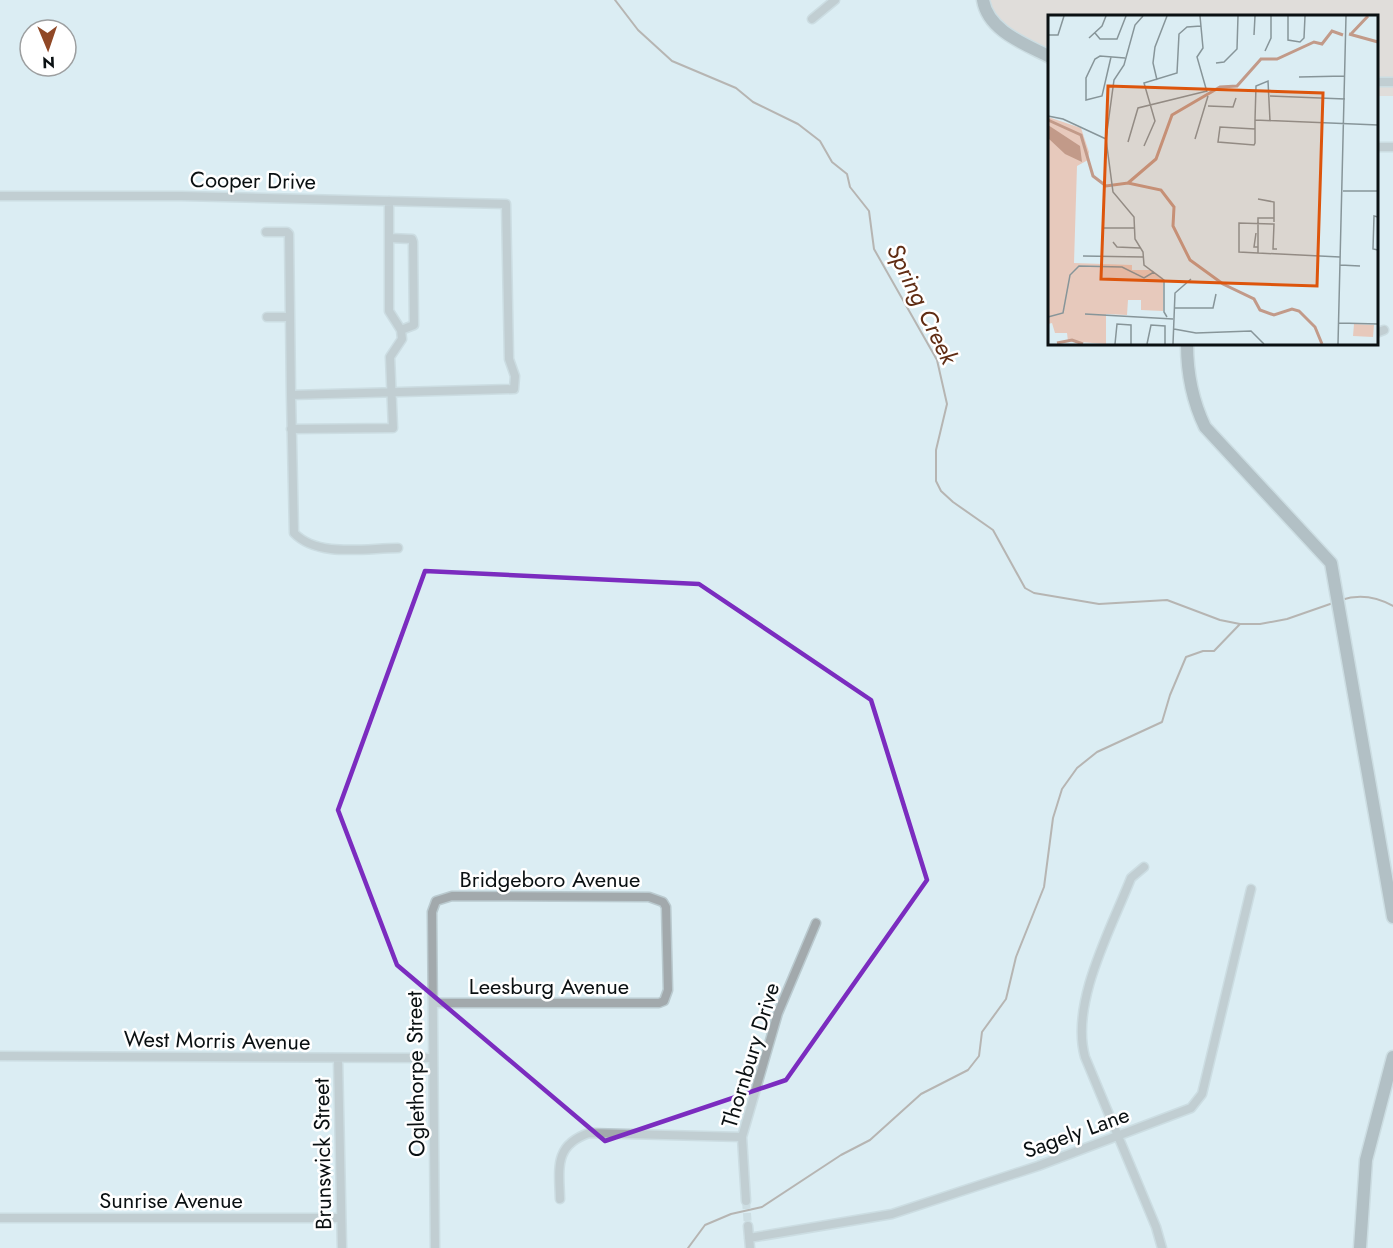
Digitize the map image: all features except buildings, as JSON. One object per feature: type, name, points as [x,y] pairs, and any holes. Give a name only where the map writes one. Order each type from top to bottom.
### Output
[{"type":"street","points":[[812,19],[835,0]]},
{"type":"street","points":[[983,0],[988,16],[1006,33],[1048,56]]},
{"type":"street","name":"Cooper Drive","points":[[0,196],[182,196],[506,204],[509,359],[515,376],[514,389],[392,393]]},
{"type":"street","points":[[291,429],[393,428],[390,357],[400,346],[401,330],[389,311],[389,201]]},
{"type":"street","points":[[266,232],[287,232],[289,234],[294,533],[302,541],[322,548],[398,548]]},
{"type":"street","points":[[389,238],[408,238],[413,242],[414,325],[401,330]]},
{"type":"street","points":[[267,318],[290,317]]},
{"type":"street","points":[[1186,345],[1190,384],[1196,407],[1205,427],[1216,442],[1324,554],[1335,573],[1393,917]]},
{"type":"street","points":[[291,395],[392,393]]},
{"type":"street","points":[[1144,867],[1131,878],[1090,984],[1082,1015],[1082,1045],[1117,1137],[1156,1227],[1162,1248]]},
{"type":"street","name":"Sagely Lane","points":[[749,1238],[892,1214],[1117,1137],[1185,1111],[1199,1099],[1236,962],[1251,889]]},
{"type":"street","name":"Bridgeboro Avenue","points":[[436,901],[452,896],[649,897],[663,902],[667,925],[668,990],[664,1001]]},
{"type":"street","name":"Oglethorpe Street","points":[[435,1248],[432,912],[436,901]]},
{"type":"street","name":"Thornbury Drive","points":[[746,1201],[742,1137],[778,1013],[816,923]]},
{"type":"street","name":"Leesburg Avenue","points":[[433,1003],[651,1004],[664,1001]]},
{"type":"street","name":"West Morris Avenue","points":[[0,1056],[433,1058]]},
{"type":"street","points":[[1360,1248],[1366,1160],[1393,1057]]},
{"type":"street","name":"Brunswick Street","points":[[338,1059],[342,1248]]},
{"type":"street","points":[[560,1199],[559,1163],[563,1152],[579,1137],[589,1133],[742,1137]]},
{"type":"street","name":"Sunrise Avenue","points":[[0,1218],[341,1218]]},
{"type":"street","points":[[748,1226],[750,1248]]},
{"type":"highlighted area","points":[[425,571],[699,584],[871,700],[927,880],[786,1080],[605,1141],[397,965],[338,810]]},
{"type":"shaded area","points":[[983,0],[1393,0],[1393,96],[1378,96],[1378,15],[1048,15],[1048,56],[1006,33]]},
{"type":"waterway","name":"Spring Creek","points":[[615,0],[638,30],[672,61],[736,88],[753,102],[798,124],[820,141],[832,162],[847,174],[850,187],[869,211],[874,249],[937,360],[947,404],[936,450],[936,481],[941,491],[953,502],[993,530],[1025,588],[1034,593],[1099,604],[1167,600],[1220,620],[1240,624],[1260,624],[1287,619],[1333,603]]},
{"type":"waterway","name":"Spring Creek","points":[[1341,600],[1368,597],[1393,606]]},
{"type":"waterway","points":[[688,1248],[705,1225],[731,1214],[762,1207],[841,1155],[870,1140],[921,1094],[968,1070],[979,1056],[982,1032],[1006,999],[1016,957],[1044,887],[1053,818],[1062,789],[1077,768],[1097,752],[1162,722],[1170,695],[1186,657],[1203,651],[1214,651],[1240,624]]},
{"type":"tunnel","points":[[746,1201],[748,1226]]}]
